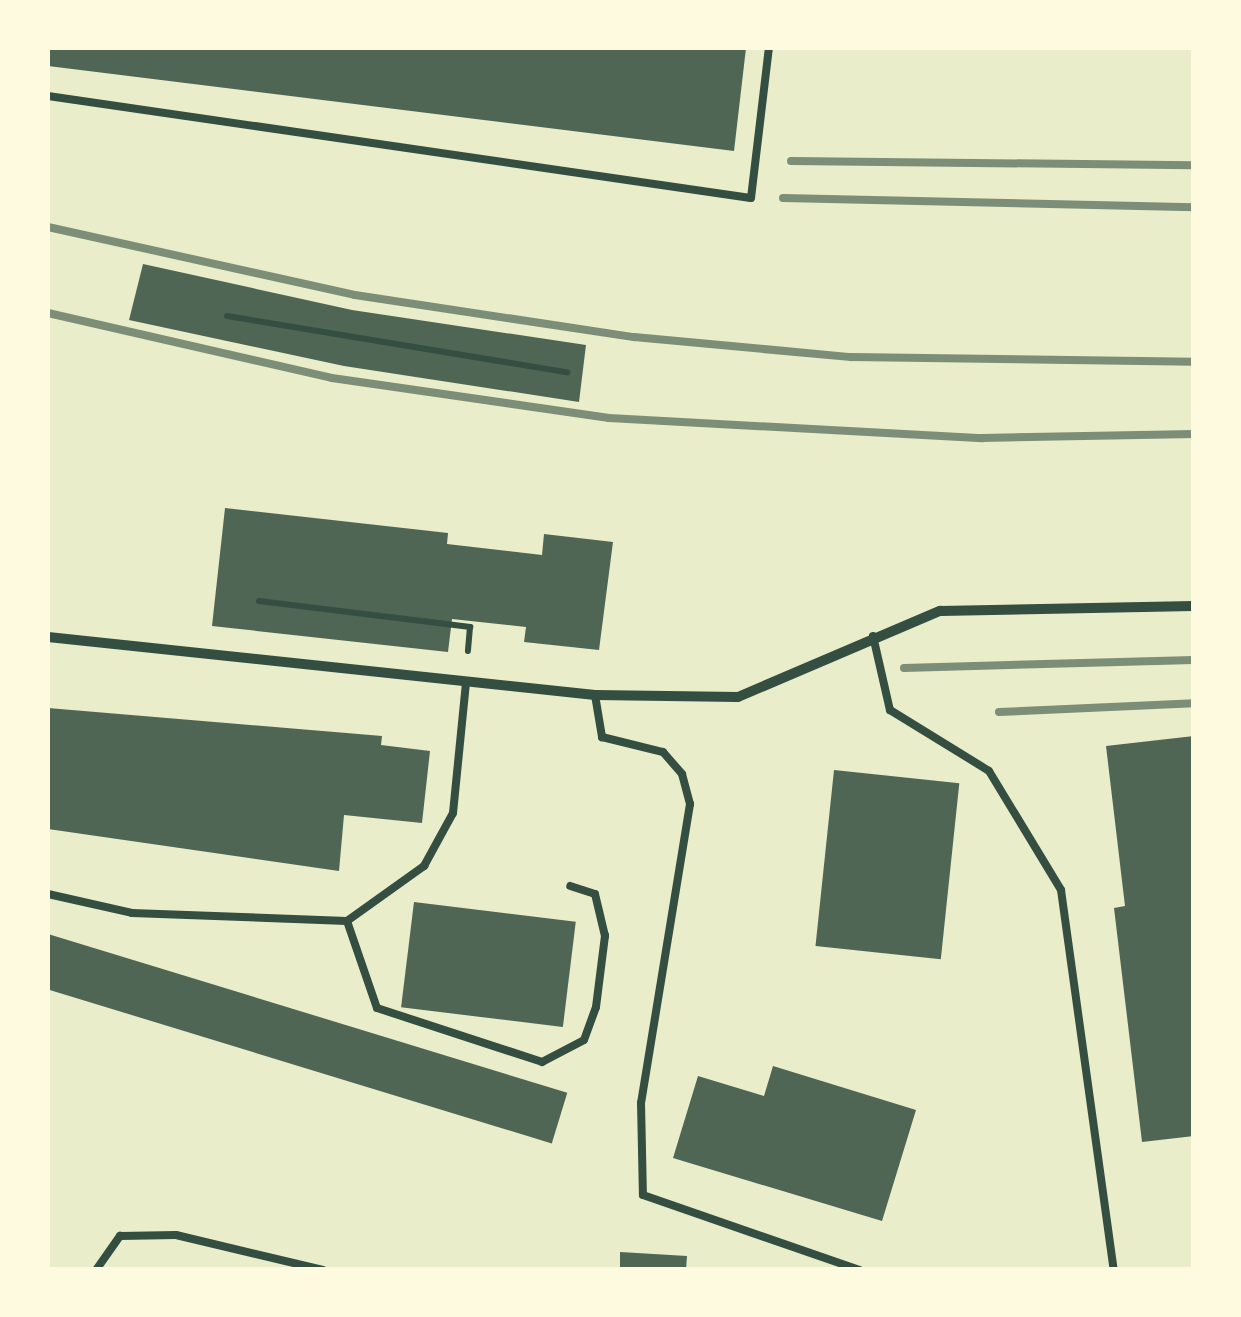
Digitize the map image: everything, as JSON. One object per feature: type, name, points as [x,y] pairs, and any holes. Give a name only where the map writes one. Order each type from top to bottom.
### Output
[{"type":"street","points":[[48,638],[595,695],[738,697],[873,636],[940,611],[1194,606]]},
{"type":"lane","points":[[48,96],[751,198],[770,48]]},
{"type":"lane","points":[[873,636],[890,710],[990,771],[1061,890],[1114,1270]]},
{"type":"lane","points":[[48,894],[132,913],[347,920],[424,866],[453,813],[466,682]]},
{"type":"lane","points":[[595,695],[602,737],[664,752],[682,774],[690,804],[641,1103],[643,1195],[860,1270]]},
{"type":"lane","points":[[347,920],[377,1008],[542,1062],[584,1040],[596,1007],[605,936],[595,894],[570,886]]},
{"type":"lane","points":[[96,1270],[120,1236],[176,1235],[324,1270]]},
{"type":"path","points":[[227,316],[567,372]]},
{"type":"path","points":[[259,600],[470,627],[466,682]]},
{"type":"building","points":[[48,48],[746,48],[734,151],[48,66]]},
{"type":"building","points":[[143,264],[352,310],[586,345],[579,402],[344,366],[129,320]]},
{"type":"building","points":[[225,508],[448,533],[447,544],[542,555],[544,534],[613,542],[599,650],[524,642],[526,627],[452,619],[448,652],[212,626]]},
{"type":"building","points":[[48,708],[382,736],[381,745],[430,751],[422,823],[344,815],[339,871],[48,829]]},
{"type":"building","points":[[1194,736],[1194,1136],[1142,1142],[1114,908],[1125,906],[1106,746]]},
{"type":"building","points":[[834,770],[959,783],[941,959],[815,946]]},
{"type":"building","points":[[414,902],[576,922],[563,1027],[401,1007]]},
{"type":"building","points":[[48,934],[567,1093],[552,1143],[48,989]]},
{"type":"building","points":[[773,1066],[916,1110],[882,1221],[673,1158],[698,1076],[764,1096]]},
{"type":"building","points":[[620,1252],[687,1256],[686,1270],[620,1270]]},
{"type":"railway","points":[[791,161],[1194,165]]},
{"type":"railway","points":[[783,198],[1194,207]]},
{"type":"railway","points":[[48,227],[355,295],[634,337],[851,357],[1194,362]]},
{"type":"railway","points":[[48,313],[332,378],[609,418],[982,438],[1194,434]]},
{"type":"railway","points":[[904,668],[1194,660]]},
{"type":"railway","points":[[999,712],[1194,703]]}]
